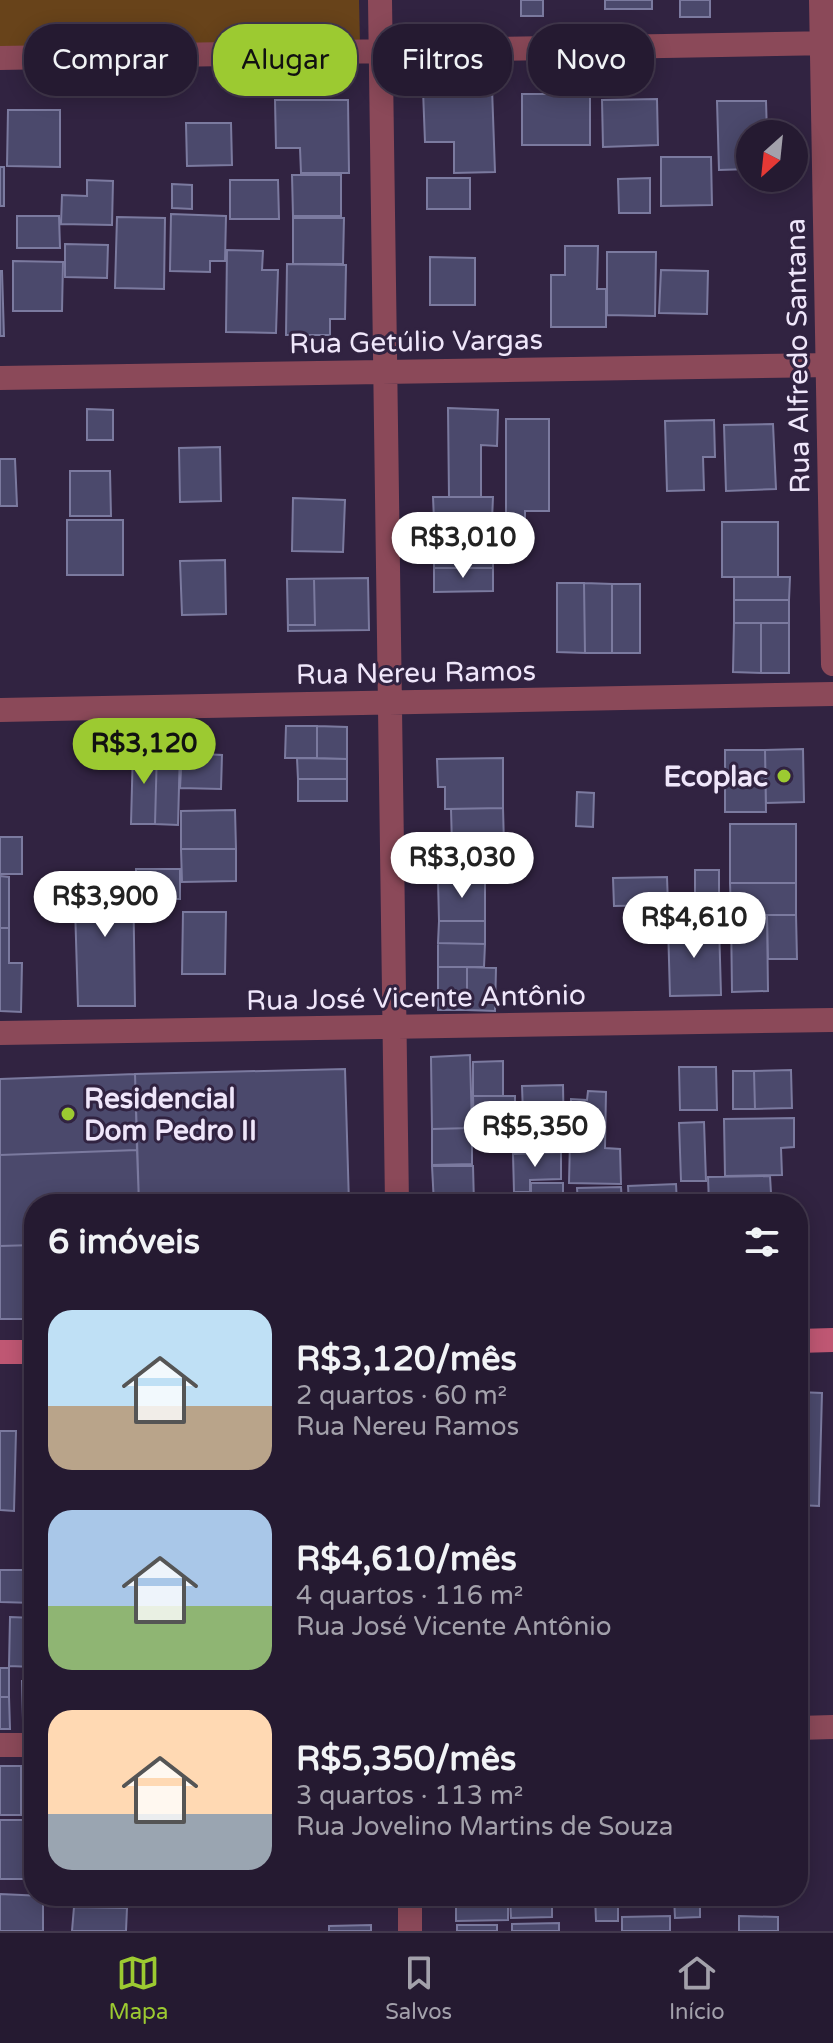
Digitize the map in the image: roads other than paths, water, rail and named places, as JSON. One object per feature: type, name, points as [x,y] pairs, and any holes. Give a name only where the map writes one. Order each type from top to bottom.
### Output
[{"type":"main road","points":[[808,1341],[833,1340]]},
{"type":"main road","points":[[0,1352],[24,1352]]},
{"type":"street","points":[[380,0],[380,24]]},
{"type":"street","name":"Rua Alfredo Santana","points":[[821,0],[827,43],[833,664]]},
{"type":"street","points":[[512,49],[827,43]]},
{"type":"street","points":[[0,58],[373,51]]},
{"type":"street","points":[[382,96],[397,1194]]},
{"type":"street","name":"Rua Getúlio Vargas","points":[[0,378],[830,365]]},
{"type":"street","name":"Rua Nereu Ramos","points":[[0,710],[833,694]]},
{"type":"street","name":"Rua José Vicente Antônio","points":[[0,1033],[833,1020]]},
{"type":"street","points":[[808,1728],[833,1727]]},
{"type":"street","points":[[0,1745],[24,1745]]},
{"type":"street","points":[[410,1906],[410,1931]]},
{"type":"place","name":"Ecoplac","points":[[784,776]]},
{"type":"place","name":"Residencial Dom Pedro II","points":[[68,1114]]}]
